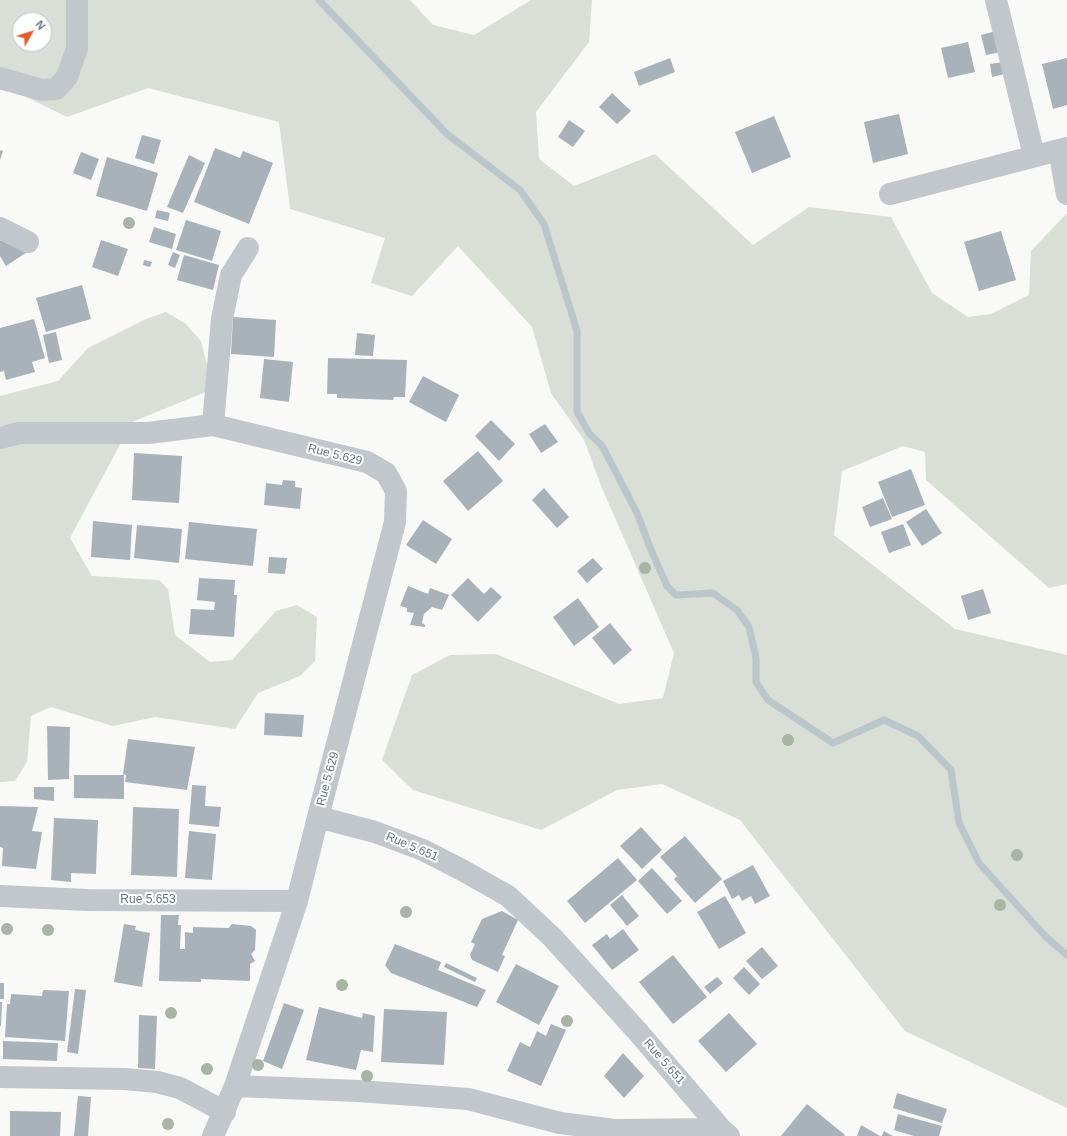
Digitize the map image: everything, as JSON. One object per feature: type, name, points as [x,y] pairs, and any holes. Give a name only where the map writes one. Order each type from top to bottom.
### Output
[{"type":"street","points":[[0,78],[42,90],[56,89],[67,77],[77,48],[77,0]]},
{"type":"street","points":[[996,0],[1034,156]]},
{"type":"street","points":[[890,194],[1063,149],[1067,194]]},
{"type":"street","points":[[0,228],[28,242]]},
{"type":"street","points":[[213,425],[222,319],[231,275],[248,248]]},
{"type":"street","name":"Rue 5.629","points":[[0,438],[19,433],[148,433],[213,425],[367,462],[386,473],[396,491],[395,522],[318,818]]},
{"type":"street","points":[[213,1136],[236,1086],[297,901],[318,818]]},
{"type":"street","name":"Rue 5.651","points":[[318,818],[375,832],[423,850],[508,896],[552,936],[638,1032],[725,1133]]},
{"type":"street","name":"Rue 5.653","points":[[0,896],[88,900],[297,901]]},
{"type":"street","points":[[0,1077],[126,1079],[157,1082],[180,1088],[225,1112]]},
{"type":"street","points":[[236,1086],[358,1091],[468,1099],[560,1123],[615,1130],[725,1133]]},
{"type":"shaded area","points":[[0,0],[410,0],[433,25],[474,35],[531,0],[592,0],[589,42],[536,112],[539,159],[574,186],[655,154],[753,245],[809,207],[891,217],[932,293],[968,317],[991,314],[1029,295],[1031,251],[1067,213],[1067,584],[1049,588],[926,480],[925,452],[903,446],[842,471],[834,535],[955,629],[1067,655],[1067,1108],[905,1031],[740,820],[662,784],[617,790],[541,830],[413,790],[382,760],[412,675],[450,655],[496,654],[619,704],[663,698],[674,653],[602,488],[584,440],[551,393],[532,327],[458,246],[412,296],[371,283],[385,238],[290,209],[279,122],[148,88],[67,117],[0,84]]},
{"type":"shaded area","points":[[166,312],[186,324],[201,341],[213,389],[132,422],[70,538],[92,576],[159,580],[168,589],[175,635],[210,662],[232,660],[276,611],[297,605],[317,617],[315,661],[300,676],[258,693],[235,729],[155,717],[113,726],[51,707],[31,716],[27,762],[15,781],[0,782],[0,396],[58,381],[88,348],[146,319]]},
{"type":"building","points":[[996,31],[1001,52],[986,55],[981,35]]},
{"type":"building","points":[[968,42],[975,72],[948,78],[941,48]]},
{"type":"building","points":[[670,58],[675,72],[639,86],[634,72]]},
{"type":"building","points":[[1067,58],[1067,105],[1053,109],[1042,64]]},
{"type":"building","points":[[1003,62],[1005,74],[992,77],[990,64]]},
{"type":"building","points":[[612,93],[631,111],[617,124],[599,107]]},
{"type":"building","points":[[899,114],[908,154],[873,163],[864,122]]},
{"type":"building","points":[[774,116],[791,157],[752,173],[735,132]]},
{"type":"building","points":[[569,120],[585,131],[573,147],[558,137]]},
{"type":"building","points":[[142,135],[161,140],[154,164],[135,158]]},
{"type":"building","points":[[215,148],[240,158],[243,151],[273,163],[249,224],[194,202]]},
{"type":"building","points":[[0,150],[3,151],[0,160]]},
{"type":"building","points":[[81,152],[99,159],[91,180],[73,173]]},
{"type":"building","points":[[189,155],[205,163],[183,213],[167,207]]},
{"type":"building","points":[[107,157],[158,173],[147,211],[96,196]]},
{"type":"building","points":[[157,210],[170,213],[168,221],[155,218]]},
{"type":"building","points":[[186,220],[221,231],[212,261],[176,250]]},
{"type":"building","points":[[154,227],[176,234],[172,249],[149,242]]},
{"type":"building","points":[[1001,231],[1016,280],[979,291],[964,242]]},
{"type":"building","points":[[7,237],[27,252],[6,266],[0,256],[0,241]]},
{"type":"building","points":[[101,240],[128,249],[118,276],[92,267]]},
{"type":"building","points":[[173,252],[180,255],[175,268],[168,265]]},
{"type":"building","points":[[184,255],[219,265],[213,290],[177,280]]},
{"type":"building","points":[[144,260],[152,262],[150,267],[143,265]]},
{"type":"building","points":[[82,285],[91,319],[46,332],[36,298]]},
{"type":"building","points":[[233,317],[276,320],[274,357],[231,354]]},
{"type":"building","points":[[34,319],[45,358],[32,362],[35,372],[6,380],[4,371],[0,372],[0,328]]},
{"type":"building","points":[[56,332],[62,360],[49,363],[43,335]]},
{"type":"building","points":[[357,333],[375,335],[373,356],[355,355]]},
{"type":"building","points":[[328,358],[407,360],[405,397],[394,397],[393,400],[337,398],[337,394],[327,394]]},
{"type":"building","points":[[264,359],[293,362],[289,402],[260,398]]},
{"type":"building","points":[[423,376],[459,395],[446,422],[409,402]]},
{"type":"building","points":[[491,420],[515,444],[499,461],[475,436]]},
{"type":"building","points":[[545,424],[558,442],[541,453],[529,434]]},
{"type":"building","points":[[478,451],[503,481],[468,511],[443,481]]},
{"type":"building","points":[[134,453],[182,456],[179,503],[132,500]]},
{"type":"building","points":[[911,469],[925,505],[892,517],[878,482]]},
{"type":"building","points":[[283,480],[295,481],[295,487],[302,488],[300,509],[264,505],[266,483],[282,485]]},
{"type":"building","points":[[544,488],[569,517],[557,528],[532,500]]},
{"type":"building","points":[[883,498],[892,519],[870,527],[862,507]]},
{"type":"building","points":[[926,509],[942,533],[922,546],[906,522]]},
{"type":"building","points":[[423,520],[452,539],[436,564],[406,545]]},
{"type":"building","points":[[93,521],[132,525],[130,560],[91,557]]},
{"type":"building","points":[[189,522],[257,529],[253,566],[185,559]]},
{"type":"building","points":[[903,524],[911,545],[889,553],[881,532]]},
{"type":"building","points":[[137,525],[182,529],[179,563],[134,558]]},
{"type":"building","points":[[269,557],[287,558],[285,574],[268,573]]},
{"type":"building","points":[[593,558],[603,569],[587,583],[577,571]]},
{"type":"building","points":[[199,578],[235,580],[234,595],[237,595],[234,637],[189,634],[191,609],[214,610],[215,602],[197,600]]},
{"type":"building","points":[[468,578],[484,594],[491,587],[502,597],[478,622],[451,595]]},
{"type":"building","points":[[408,586],[428,594],[430,588],[449,595],[442,610],[432,607],[424,614],[422,623],[425,627],[410,625],[414,613],[407,612],[407,608],[400,606]]},
{"type":"building","points":[[983,589],[991,613],[968,620],[961,596]]},
{"type":"building","points":[[578,598],[599,627],[574,646],[553,617]]},
{"type":"building","points":[[610,623],[632,650],[614,665],[592,638]]},
{"type":"building","points":[[265,713],[304,715],[302,737],[264,735]]},
{"type":"building","points":[[47,726],[70,727],[69,779],[48,780]]},
{"type":"building","points":[[128,739],[195,747],[187,790],[125,782],[126,775],[123,774]]},
{"type":"building","points":[[74,775],[124,775],[124,799],[74,798]]},
{"type":"building","points":[[192,785],[206,786],[205,806],[221,807],[219,827],[189,824]]},
{"type":"building","points":[[34,787],[54,787],[54,801],[34,799]]},
{"type":"building","points":[[0,806],[38,807],[32,831],[42,832],[36,869],[2,866],[3,848],[0,847]]},
{"type":"building","points":[[133,807],[179,809],[177,877],[131,875]]},
{"type":"building","points":[[54,818],[98,820],[96,874],[71,873],[71,882],[51,880]]},
{"type":"building","points":[[641,827],[662,850],[642,869],[620,846]]},
{"type":"building","points":[[189,831],[216,834],[212,880],[185,878]]},
{"type":"building","points":[[685,836],[722,879],[695,903],[674,879],[677,876],[660,857]]},
{"type":"building","points":[[618,858],[637,880],[585,923],[567,901]]},
{"type":"building","points":[[753,865],[770,896],[755,904],[751,896],[742,901],[739,895],[732,899],[723,881]]},
{"type":"building","points":[[652,868],[682,901],[667,914],[638,881]]},
{"type":"building","points":[[622,895],[639,916],[627,926],[610,905]]},
{"type":"building","points":[[725,896],[746,933],[719,949],[697,912]]},
{"type":"building","points":[[502,911],[518,920],[502,955],[505,956],[498,972],[472,960],[470,955],[475,944],[471,942],[482,919]]},
{"type":"building","points":[[161,915],[179,915],[178,925],[181,925],[180,949],[185,949],[185,932],[193,933],[193,927],[229,928],[232,924],[251,926],[256,930],[255,950],[251,954],[255,961],[250,964],[250,981],[201,979],[201,982],[159,981]]},
{"type":"building","points":[[124,924],[136,926],[135,930],[150,933],[142,987],[114,982]]},
{"type":"building","points":[[623,929],[639,950],[612,970],[592,945],[607,934],[610,939]]},
{"type":"building","points":[[395,944],[441,962],[438,970],[486,990],[477,1007],[391,973],[385,965]]},
{"type":"building","points":[[762,947],[778,966],[762,979],[746,961]]},
{"type":"building","points":[[673,955],[707,997],[673,1024],[639,982]]},
{"type":"building","points":[[446,963],[477,978],[475,982],[444,967]]},
{"type":"building","points":[[516,964],[559,986],[539,1025],[496,1002]]},
{"type":"building","points":[[744,967],[760,984],[749,995],[733,978]]},
{"type":"building","points":[[717,977],[723,983],[710,994],[704,987]]},
{"type":"building","points":[[0,983],[4,983],[4,999],[0,999]]},
{"type":"building","points":[[75,989],[86,990],[78,1054],[67,1052]]},
{"type":"building","points":[[43,990],[69,991],[65,1041],[5,1037],[7,1004],[10,1004],[11,994],[42,996]]},
{"type":"building","points":[[0,1002],[2,1002],[1,1026],[0,1026]]},
{"type":"building","points":[[284,1003],[304,1010],[282,1069],[263,1061]]},
{"type":"building","points":[[319,1007],[362,1018],[363,1013],[375,1016],[373,1052],[361,1050],[356,1070],[306,1060]]},
{"type":"building","points":[[384,1009],[447,1012],[444,1065],[381,1062]]},
{"type":"building","points":[[729,1013],[757,1044],[726,1072],[698,1041]]},
{"type":"building","points":[[139,1015],[157,1016],[155,1069],[138,1068]]},
{"type":"building","points":[[551,1024],[566,1030],[541,1086],[507,1071],[520,1042],[530,1047],[537,1031],[546,1036]]},
{"type":"building","points":[[3,1041],[58,1043],[57,1061],[3,1059]]},
{"type":"building","points":[[623,1053],[644,1076],[624,1098],[604,1076]]},
{"type":"building","points":[[897,1093],[947,1109],[942,1123],[893,1108]]},
{"type":"building","points":[[78,1096],[91,1097],[88,1136],[74,1136]]},
{"type":"building","points":[[807,1104],[845,1135],[781,1136]]},
{"type":"building","points":[[10,1111],[61,1112],[60,1136],[10,1136]]},
{"type":"building","points":[[898,1114],[942,1126],[939,1136],[914,1136],[894,1130]]},
{"type":"building","points":[[861,1125],[880,1136],[857,1136]]},
{"type":"building","points":[[884,1131],[893,1136],[882,1136]]},
{"type":"waterway","points":[[319,0],[447,134],[520,190],[544,224],[577,331],[577,412],[589,433],[602,446],[621,482],[637,513],[667,586],[676,595],[713,593],[737,610],[749,627],[756,658],[756,682],[768,700],[833,743],[884,720],[918,736],[951,770],[959,823],[979,863],[1046,937],[1067,955]]}]
